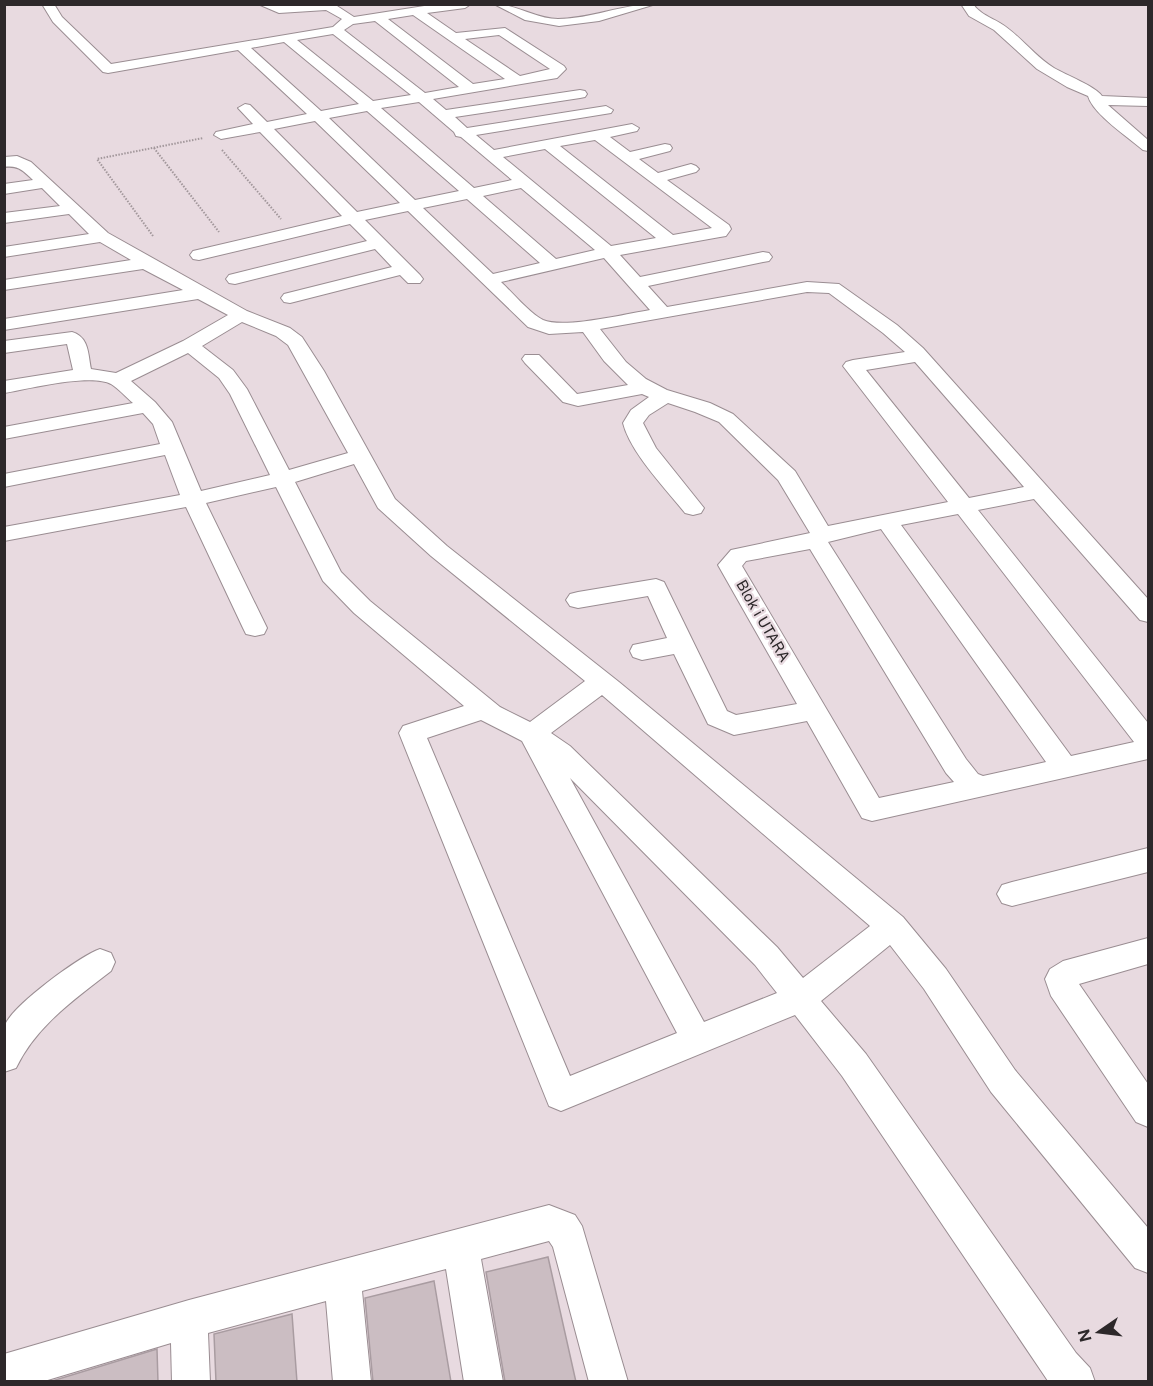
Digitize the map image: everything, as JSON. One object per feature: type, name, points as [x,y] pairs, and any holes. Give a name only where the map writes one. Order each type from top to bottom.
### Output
[{"type":"street","points":[[48,4],[57,19],[108,69],[336,30],[350,21],[412,14],[465,4]]},
{"type":"street","points":[[264,4],[279,9],[328,6],[350,21]]},
{"type":"street","points":[[395,4],[453,37],[516,80]]},
{"type":"street","points":[[500,4],[539,20],[562,22],[612,14],[650,4]]},
{"type":"street","points":[[967,4],[973,14],[998,27],[1042,66],[1072,84],[1093,93],[1096,99],[1149,147]]},
{"type":"street","points":[[378,18],[468,88]]},
{"type":"street","points":[[336,30],[608,252],[663,313]]},
{"type":"street","points":[[215,136],[419,96],[552,75],[559,69],[501,31],[453,37]]},
{"type":"street","points":[[287,38],[370,106],[553,265]]},
{"type":"street","points":[[240,45],[318,116],[360,159],[412,205],[534,323],[549,328],[588,326],[807,287],[833,288],[890,329],[919,356],[1147,611]]},
{"type":"street","points":[[441,115],[580,94]]},
{"type":"street","points":[[1096,99],[1149,102]]},
{"type":"street","points":[[245,108],[266,126],[409,274],[290,298]]},
{"type":"street","points":[[461,133],[606,110]]},
{"type":"street","points":[[490,155],[632,128]]},
{"type":"street","points":[[488,280],[608,252],[720,232],[723,229],[598,135]]},
{"type":"street","points":[[548,144],[671,242]]},
{"type":"street","points":[[627,157],[665,148]]},
{"type":"street","points":[[4,162],[17,161],[26,165],[102,237],[200,293],[241,315],[283,332],[295,341],[314,371],[386,504],[892,926],[935,979],[1003,1081],[1149,1254]]},
{"type":"street","points":[[655,177],[691,170]]},
{"type":"street","points":[[199,255],[412,205],[525,182]]},
{"type":"street","points":[[4,189],[46,183]]},
{"type":"street","points":[[4,218],[73,209]]},
{"type":"street","points":[[4,252],[102,237]]},
{"type":"street","points":[[235,279],[378,243]]},
{"type":"street","points":[[635,283],[763,257]]},
{"type":"street","points":[[4,285],[146,262]]},
{"type":"street","points":[[4,325],[200,293]]},
{"type":"street","points":[[118,380],[190,345],[241,315]]},
{"type":"street","points":[[588,326],[620,368],[646,387],[726,418],[787,476],[819,538],[956,766],[968,781],[981,788],[1149,748]]},
{"type":"street","points":[[4,347],[72,338],[76,341],[83,374]]},
{"type":"street","points":[[190,345],[226,374],[240,393],[331,576],[362,607],[491,714],[532,734],[561,753],[766,956],[854,1065],[1062,1367],[1076,1382]]},
{"type":"street","points":[[919,356],[853,366],[1149,741]]},
{"type":"street","points":[[532,359],[570,398],[578,400],[646,387]]},
{"type":"street","points":[[4,387],[83,374],[104,375],[118,380],[148,405],[162,422],[193,499],[255,628]]},
{"type":"street","points":[[666,396],[638,416],[633,423],[634,429],[647,450],[693,508]]},
{"type":"street","points":[[4,433],[148,405]]},
{"type":"street","points":[[4,481],[171,448]]},
{"type":"street","points":[[4,534],[193,499],[283,479],[359,456]]},
{"type":"street","points":[[819,538],[887,521],[1039,491]]},
{"type":"street","points":[[887,521],[1065,768]]},
{"type":"street","name":"Blok i UTARA","points":[[819,538],[739,555],[730,565],[872,810],[981,788]]},
{"type":"street","points":[[578,600],[656,587],[717,717],[734,726],[814,710]]},
{"type":"street","points":[[642,651],[682,644]]},
{"type":"street","points":[[532,734],[602,682]]},
{"type":"street","points":[[485,709],[412,733],[561,1095],[801,998],[892,926]]},
{"type":"street","points":[[532,734],[697,1040]]},
{"type":"street","points":[[1012,894],[1149,861]]},
{"type":"street","points":[[1149,951],[1074,971],[1061,979],[1062,986],[1149,1111]]},
{"type":"street","points":[[4,1057],[25,1021],[100,962]]},
{"type":"street","points":[[4,1373],[189,1319],[549,1223],[562,1228],[569,1239],[609,1382]]},
{"type":"street","points":[[461,1247],[484,1382]]},
{"type":"street","points":[[342,1278],[352,1382]]},
{"type":"street","points":[[189,1319],[191,1382]]},
{"type":"path","points":[[153,236],[97,159],[215,136],[282,221]]},
{"type":"path","points":[[154,148],[223,237]]},
{"type":"building","points":[[548,1257],[576,1382],[505,1382],[486,1272]]},
{"type":"building","points":[[434,1281],[451,1382],[373,1382],[365,1298]]},
{"type":"building","points":[[292,1314],[297,1382],[216,1382],[214,1334]]},
{"type":"building","points":[[157,1349],[158,1382],[52,1382],[52,1381]]}]
